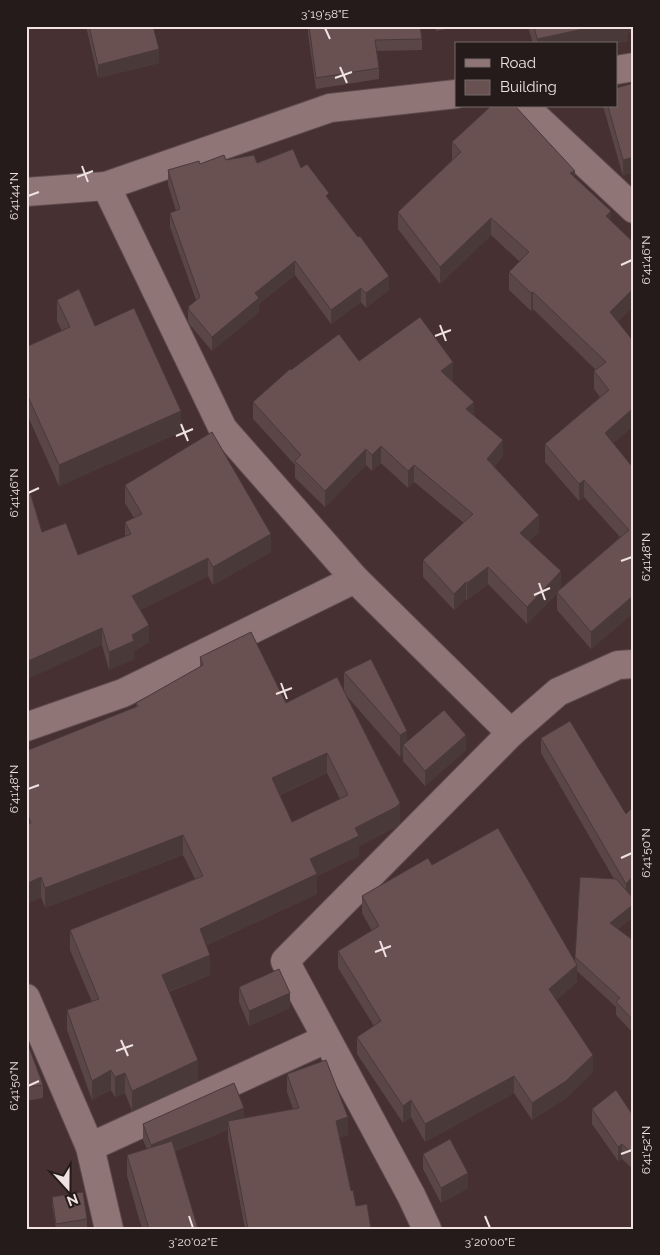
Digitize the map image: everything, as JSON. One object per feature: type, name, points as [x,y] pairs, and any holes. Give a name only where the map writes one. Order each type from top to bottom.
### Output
[{"type":"street","points":[[618,70],[634,67]]},
{"type":"street","points":[[26,192],[106,186],[330,108],[455,94]]},
{"type":"street","points":[[526,108],[634,209]]},
{"type":"street","points":[[106,186],[223,429],[356,578],[511,733]]},
{"type":"street","points":[[26,727],[123,694],[356,578]]},
{"type":"street","points":[[427,1229],[285,961],[511,733],[558,692],[618,664],[634,664]]},
{"type":"street","points":[[26,998],[90,1147],[109,1229]]},
{"type":"street","points":[[90,1147],[326,1040]]},
{"type":"building","points":[[89,26],[153,26],[159,49],[98,65]]},
{"type":"building","points":[[309,26],[420,26],[422,39],[375,40],[379,68],[316,78]]},
{"type":"building","points":[[534,26],[597,26],[537,39]]},
{"type":"building","points":[[634,83],[634,157],[623,160],[609,108],[618,108],[618,87]]},
{"type":"building","points":[[489,108],[517,108],[575,171],[570,173],[611,211],[606,216],[634,243],[634,288],[610,312],[634,342],[634,413],[631,410],[605,433],[634,469],[634,595],[591,632],[557,592],[629,530],[584,480],[579,484],[545,444],[609,390],[594,371],[606,362],[533,292],[531,293],[509,272],[529,252],[491,218],[440,267],[398,212],[461,152],[452,142]]},
{"type":"building","points":[[293,149],[301,168],[307,164],[329,193],[326,196],[358,237],[360,236],[389,276],[366,293],[361,288],[331,310],[295,261],[255,293],[259,298],[212,337],[188,307],[200,297],[170,213],[180,209],[168,170],[199,161],[200,164],[224,155],[226,160],[254,155],[257,163]]},
{"type":"building","points":[[79,289],[95,326],[134,308],[181,411],[59,465],[26,392],[26,347],[70,327],[57,300]]},
{"type":"building","points":[[420,317],[453,362],[441,371],[474,402],[466,409],[503,440],[487,459],[539,515],[520,533],[561,571],[527,607],[488,567],[466,582],[454,594],[423,560],[473,514],[414,465],[408,471],[381,446],[372,455],[366,449],[325,491],[295,461],[301,455],[253,402],[290,369],[339,334],[359,361]]},
{"type":"building","points":[[212,432],[271,534],[213,567],[208,558],[132,596],[149,625],[132,635],[134,641],[109,652],[102,628],[26,662],[26,493],[30,492],[42,532],[66,523],[78,555],[131,534],[125,522],[142,514],[125,485]]},
{"type":"building","points":[[251,632],[286,703],[337,677],[400,803],[396,807],[355,828],[359,836],[310,859],[317,874],[200,929],[210,955],[162,975],[198,1060],[132,1091],[125,1073],[115,1077],[111,1070],[92,1081],[67,1010],[99,999],[70,930],[203,876],[183,835],[45,888],[41,877],[26,884],[26,824],[31,823],[26,811],[26,751],[138,706],[136,703],[203,665],[200,657]],"holes":[[[327,753],[348,795],[292,822],[272,778]]]},
{"type":"building","points":[[371,659],[407,731],[400,735],[344,672]]},
{"type":"building","points":[[444,710],[466,735],[425,771],[403,745]]},
{"type":"building","points":[[570,721],[626,814],[634,806],[634,875],[626,884],[541,738]]},
{"type":"building","points":[[498,828],[577,965],[549,989],[593,1055],[566,1081],[532,1103],[514,1076],[425,1124],[411,1100],[403,1106],[357,1037],[381,1021],[338,951],[379,926],[362,896],[428,858],[432,865]]},
{"type":"building","points":[[580,877],[616,879],[634,899],[634,904],[610,923],[634,941],[633,1020],[616,1002],[620,998],[575,957]]},
{"type":"building","points":[[279,969],[290,993],[249,1011],[239,987]]},
{"type":"building","points":[[26,1039],[43,1085],[26,1087]]},
{"type":"building","points":[[326,1060],[348,1117],[336,1121],[351,1191],[353,1190],[356,1206],[367,1204],[371,1229],[248,1229],[228,1121],[299,1108],[287,1074]]},
{"type":"building","points":[[234,1083],[244,1108],[151,1145],[143,1124]]},
{"type":"building","points":[[616,1090],[634,1117],[634,1155],[622,1144],[618,1147],[592,1109]]},
{"type":"building","points":[[450,1139],[468,1173],[441,1188],[423,1154]]},
{"type":"building","points":[[172,1141],[198,1229],[149,1229],[127,1155]]},
{"type":"building","points":[[83,1192],[87,1219],[56,1224],[52,1197]]}]
